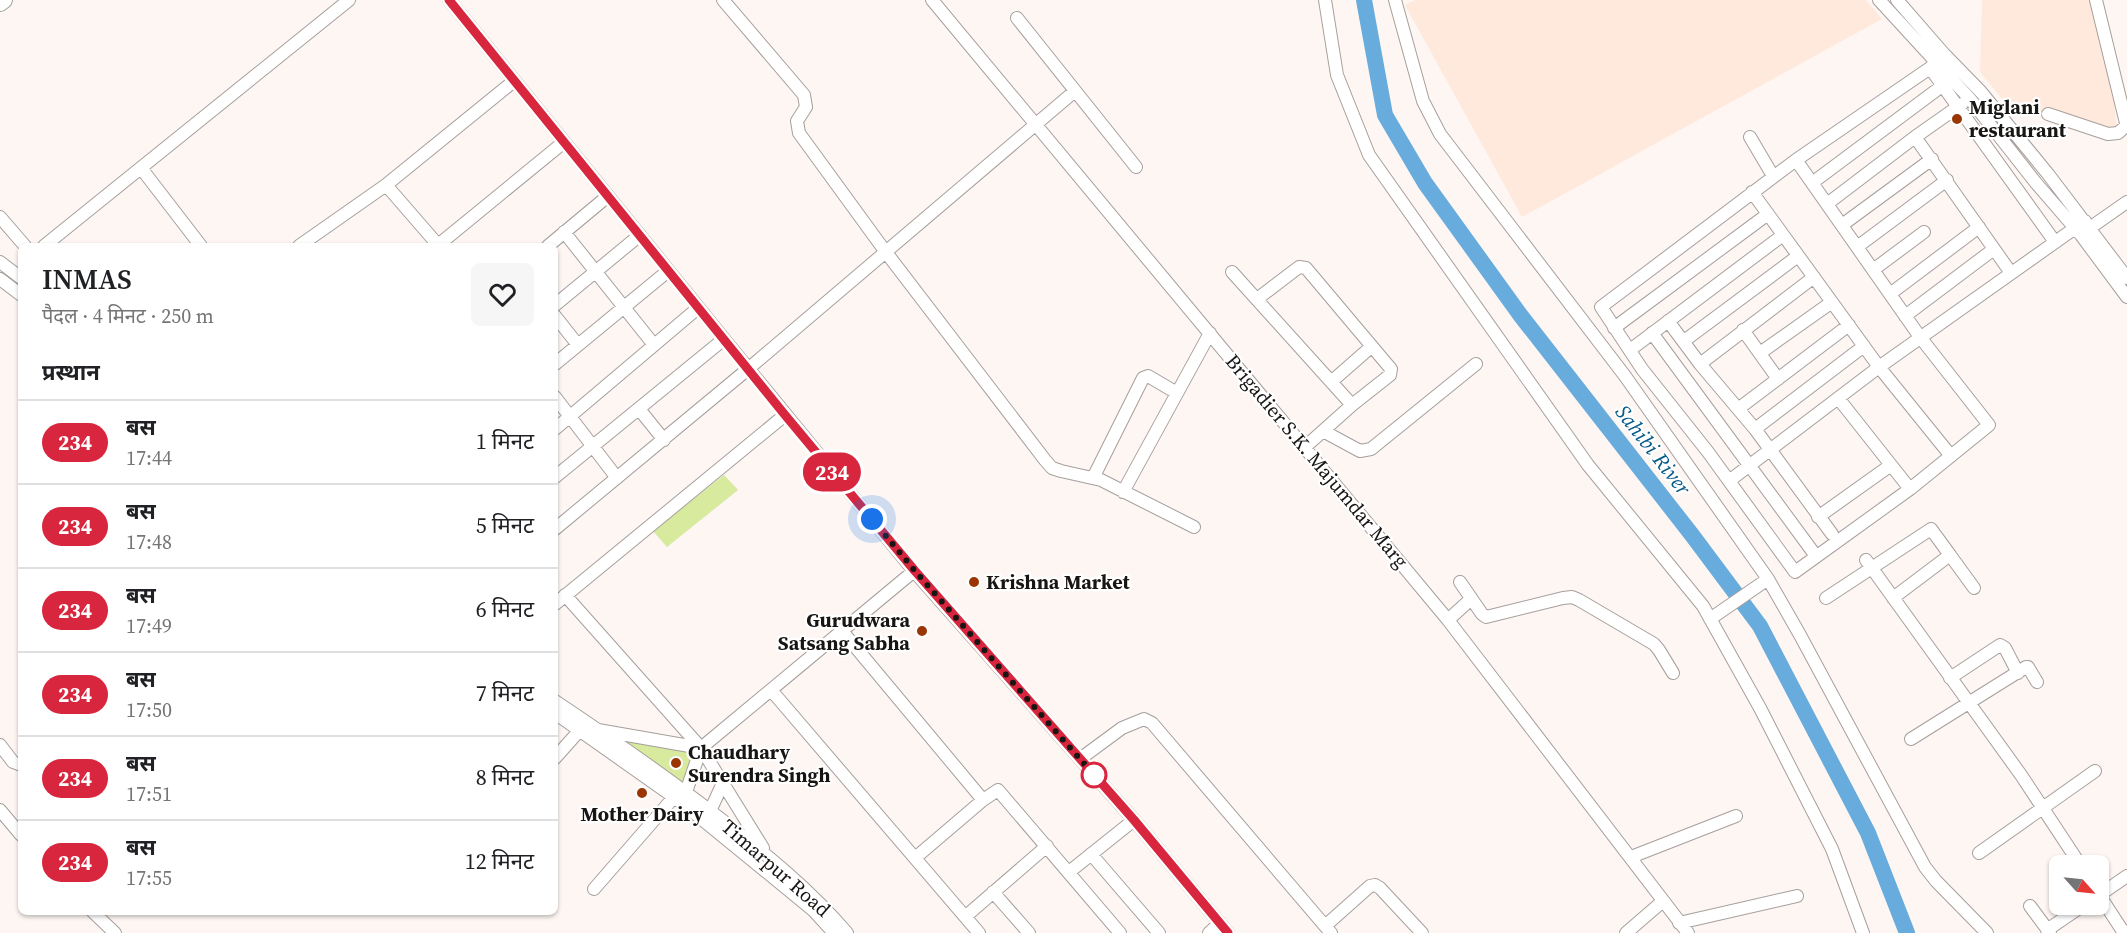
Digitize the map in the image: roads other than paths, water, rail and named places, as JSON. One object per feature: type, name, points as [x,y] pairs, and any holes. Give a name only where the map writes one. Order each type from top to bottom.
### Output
[{"type":"main road","points":[[0,3],[4,0]]},
{"type":"street","points":[[48,243],[349,0]]},
{"type":"street","points":[[450,0],[785,415],[915,571],[1134,820],[1224,928],[1209,933]]},
{"type":"street","points":[[723,0],[804,95],[807,106],[797,121],[799,133],[885,251],[1052,468],[1093,478],[1194,527]]},
{"type":"street","name":"Brigadier S.K. Majumdar Marg","points":[[932,0],[1448,620],[1688,933]]},
{"type":"street","points":[[1325,0],[1337,75],[1369,155],[1588,465],[1703,606],[1760,708],[1832,849],[1863,933]]},
{"type":"street","points":[[1395,0],[1423,101],[1440,134],[1624,376],[1765,581],[1800,635],[1925,867],[1987,933]]},
{"type":"street","points":[[1879,0],[1970,99],[2036,183],[2083,228],[2127,278]]},
{"type":"street","points":[[1897,0],[1936,61],[1942,86],[2055,242]]},
{"type":"street","points":[[2048,114],[2108,134],[2118,133],[2126,127],[2122,89],[2096,0]]},
{"type":"street","points":[[1017,18],[1136,167]]},
{"type":"street","points":[[1936,61],[1981,92],[2083,228],[2127,297]]},
{"type":"street","points":[[1796,160],[1920,337],[1989,426],[1910,489],[1795,572],[1614,328],[1602,309],[1602,305],[1773,176],[1936,61]]},
{"type":"street","points":[[303,243],[386,185],[514,81]]},
{"type":"street","points":[[1812,183],[1942,86]]},
{"type":"street","points":[[558,527],[664,440],[1075,91]]},
{"type":"street","points":[[1827,204],[1915,136],[1981,92]]},
{"type":"street","points":[[1915,136],[2010,273]]},
{"type":"street","points":[[1750,137],[1773,176]]},
{"type":"street","points":[[442,243],[564,142]]},
{"type":"street","points":[[1842,225],[1932,159]]},
{"type":"street","points":[[141,168],[199,243]]},
{"type":"street","points":[[1857,247],[1947,180]]},
{"type":"street","points":[[386,185],[435,243]]},
{"type":"street","points":[[1752,192],[1879,367],[1951,456]]},
{"type":"street","points":[[551,243],[608,196]]},
{"type":"street","points":[[1729,481],[1879,367],[2010,273],[2055,242],[2127,202]]},
{"type":"street","points":[[1614,328],[1768,214]]},
{"type":"street","points":[[0,217],[22,243]]},
{"type":"street","points":[[1890,294],[1979,227]]},
{"type":"street","points":[[564,232],[654,345]]},
{"type":"street","points":[[1873,270],[1924,232]]},
{"type":"street","points":[[1630,350],[1783,235]]},
{"type":"street","points":[[558,303],[640,236]]},
{"type":"street","points":[[1905,316],[1995,249]]},
{"type":"street","points":[[1684,342],[1798,256]]},
{"type":"street","points":[[0,262],[18,272]]},
{"type":"street","points":[[1257,299],[1299,267],[1306,268],[1371,347],[1390,365],[1390,375],[1305,447]]},
{"type":"street","points":[[558,362],[668,271]]},
{"type":"street","points":[[1232,272],[1352,405]]},
{"type":"street","points":[[1700,364],[1814,277]]},
{"type":"street","points":[[0,279],[18,293]]},
{"type":"street","points":[[1760,353],[1832,303]]},
{"type":"street","points":[[558,427],[698,308]]},
{"type":"street","points":[[558,320],[578,345]]},
{"type":"street","points":[[1668,321],[1700,364],[1755,429],[1832,534]]},
{"type":"street","points":[[1738,408],[1849,325]]},
{"type":"street","points":[[1743,330],[1778,379]]},
{"type":"street","points":[[1123,492],[1210,333]]},
{"type":"street","points":[[1652,333],[1813,552]]},
{"type":"street","points":[[558,475],[724,339]]},
{"type":"street","points":[[1755,429],[1864,346]]},
{"type":"street","points":[[1331,382],[1371,347]]},
{"type":"street","points":[[1323,431],[1360,451],[1371,449],[1476,364]]},
{"type":"street","points":[[1093,478],[1143,378],[1148,376],[1177,393]]},
{"type":"street","points":[[1838,398],[1910,489]]},
{"type":"street","points":[[558,402],[617,478]]},
{"type":"street","points":[[639,409],[664,440]]},
{"type":"street","points":[[558,601],[785,415]]},
{"type":"street","points":[[1818,517],[1891,465]]},
{"type":"street","points":[[1826,598],[1868,563],[1931,529],[1974,588]]},
{"type":"street","points":[[1893,598],[1950,555]]},
{"type":"street","points":[[1868,563],[2043,808],[2074,855]]},
{"type":"street","points":[[594,889],[680,797],[701,748],[915,571]]},
{"type":"street","points":[[1710,619],[1765,581]]},
{"type":"street","points":[[1460,582],[1486,617],[1572,597],[1654,644],[1673,673]]},
{"type":"street","points":[[565,595],[701,748],[768,856]]},
{"type":"street","points":[[1448,620],[1471,599]]},
{"type":"street","points":[[842,632],[982,800]]},
{"type":"street","points":[[1950,678],[2000,645],[2005,648],[2018,673]]},
{"type":"street","points":[[1911,739],[2028,667],[2037,682]]},
{"type":"street","points":[[771,690],[979,933]]},
{"type":"street","name":"Timarpur Road","points":[[558,703],[598,730],[680,797],[813,910],[834,933]]},
{"type":"street","name":"Timarpur Road","points":[[558,715],[680,797],[710,811],[768,856],[815,899],[847,933]]},
{"type":"street","points":[[1080,759],[1122,728],[1144,719],[1152,723],[1328,930],[1370,886],[1375,885],[1422,933]]},
{"type":"street","points":[[558,755],[580,730]]},
{"type":"street","points":[[598,730],[701,748]]},
{"type":"street","points":[[0,746],[13,762],[18,764]]},
{"type":"street","points":[[1979,853],[2095,771]]},
{"type":"street","points":[[710,811],[723,783]]},
{"type":"street","points":[[915,858],[982,800],[996,790],[1000,791],[1120,933]]},
{"type":"street","points":[[0,810],[18,832]]},
{"type":"street","points":[[1631,857],[1736,816]]},
{"type":"street","points":[[1069,872],[1134,820]]},
{"type":"street","points":[[966,916],[1047,846]]},
{"type":"street","points":[[1091,854],[1159,933]]},
{"type":"street","points":[[2109,888],[2127,876]]},
{"type":"street","points":[[993,892],[1029,933]]},
{"type":"street","points":[[1679,922],[1797,896]]},
{"type":"street","points":[[1626,933],[1663,901]]},
{"type":"street","points":[[2030,906],[2048,931],[2070,915]]},
{"type":"street","points":[[2109,908],[2125,930]]},
{"type":"street","points":[[96,915],[115,933]]},
{"type":"waterway","name":"Sahibi River","points":[[1364,0],[1385,115],[1425,183],[1521,316],[1760,626],[1868,833],[1907,933]]},
{"type":"place","name":"Miglani restaurant","points":[[1957,119]]},
{"type":"place","name":"Krishna Market","points":[[974,582]]},
{"type":"place","name":"Gurudwara Satsang Sabha","points":[[922,631]]},
{"type":"place","name":"Chaudhary Surendra Singh","points":[[676,763]]},
{"type":"place","name":"Mother Dairy","points":[[642,793]]}]
